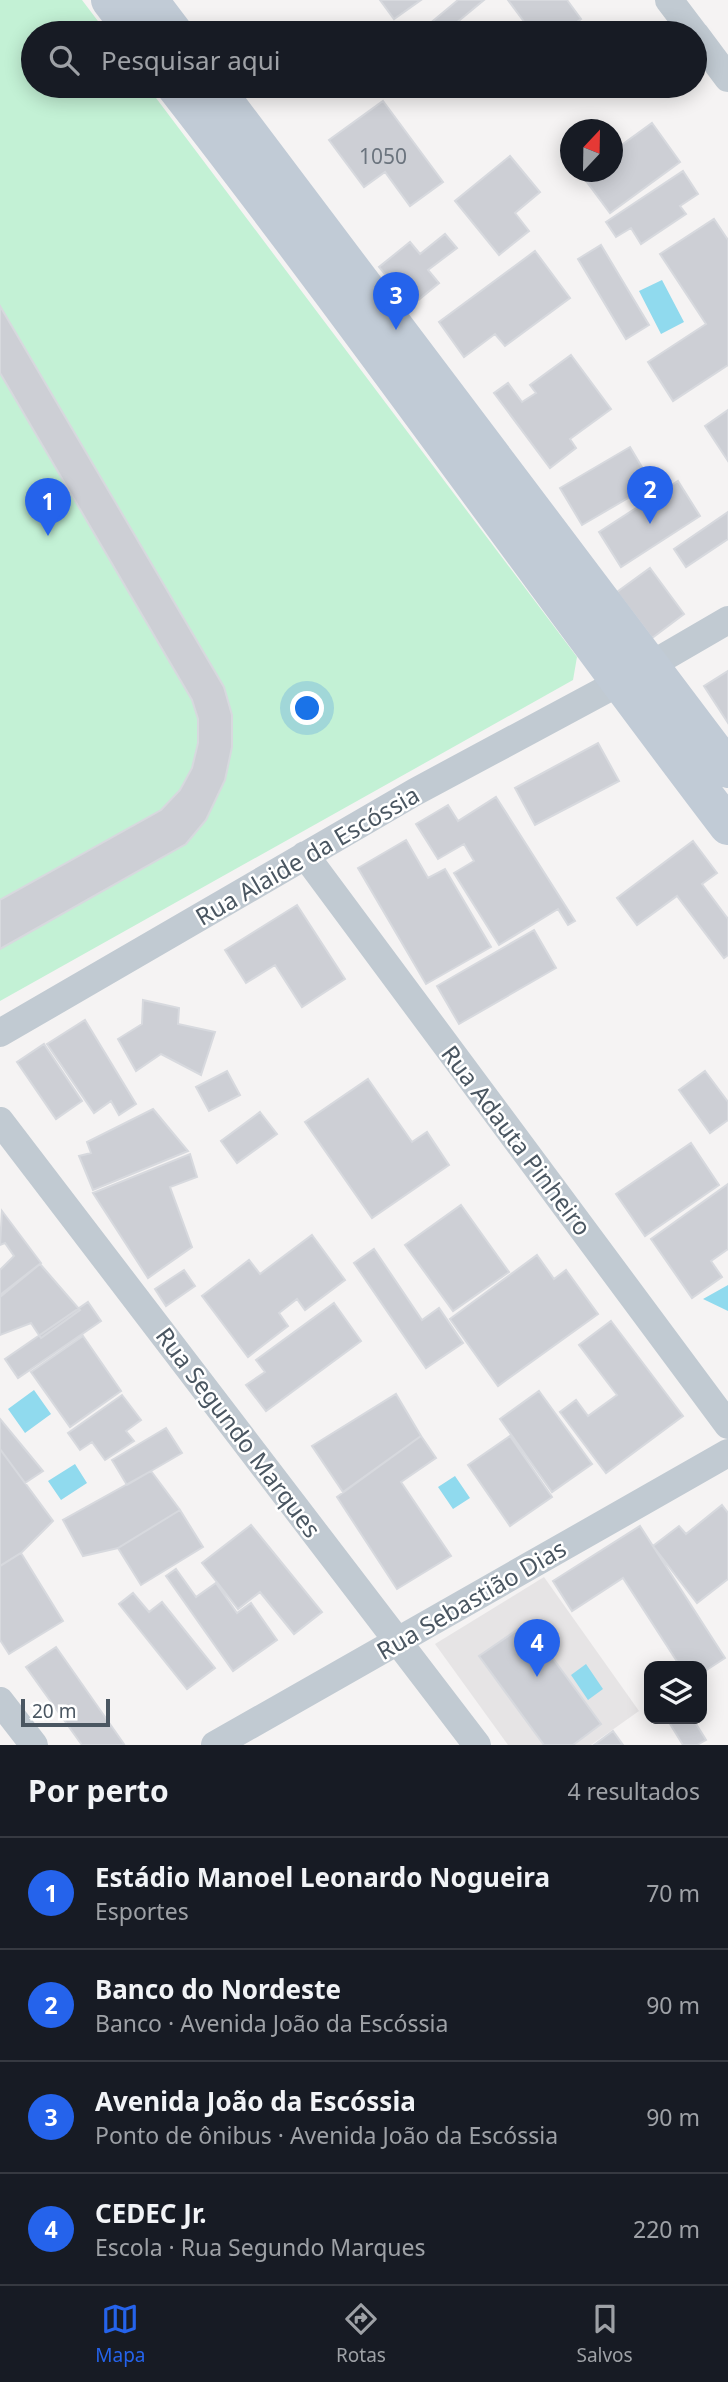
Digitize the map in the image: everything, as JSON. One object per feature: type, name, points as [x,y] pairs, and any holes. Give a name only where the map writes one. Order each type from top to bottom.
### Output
[{"type":"main road","points":[[110,0],[154,14]]},
{"type":"main road","points":[[184,98],[634,675],[728,769]]},
{"type":"main road","points":[[222,98],[634,675],[728,826]]},
{"type":"street","points":[[668,0],[684,21]]},
{"type":"street","points":[[707,51],[728,78]]},
{"type":"street","name":"Rua Alaide da Escóssia","points":[[0,1033],[415,792],[634,675],[728,620]]},
{"type":"street","name":"Rua Adauta Pinheiro","points":[[305,855],[728,1425]]},
{"type":"street","name":"Rua Segundo Marques","points":[[0,1121],[477,1745]]},
{"type":"street","name":"Rua Sebastião Dias","points":[[215,1745],[728,1453]]},
{"type":"street","points":[[0,1701],[34,1745]]},
{"type":"shaded area","points":[[544,1577],[639,1711],[591,1745],[508,1745],[435,1644]]},
{"type":"green space","points":[[0,0],[82,0],[98,21],[21,21],[21,98],[156,98],[577,657],[573,680],[0,1001]]},
{"type":"water","points":[[662,280],[684,322],[661,334],[639,291]]},
{"type":"water","points":[[728,1285],[728,1311],[703,1299]]},
{"type":"water","points":[[34,1390],[51,1414],[25,1433],[8,1409]]},
{"type":"water","points":[[75,1464],[87,1483],[61,1500],[48,1481]]},
{"type":"water","points":[[455,1476],[470,1498],[453,1509],[438,1487]]},
{"type":"water","points":[[586,1664],[603,1689],[588,1700],[571,1675]]},
{"type":"building","points":[[380,0],[421,0],[394,19]]},
{"type":"building","points":[[458,0],[484,0],[459,21],[433,21]]},
{"type":"building","points":[[508,0],[567,0],[581,19],[578,21],[524,21]]},
{"type":"building","points":[[383,101],[443,182],[410,206],[385,172],[364,187],[329,140]]},
{"type":"building","points":[[652,123],[680,162],[610,213],[587,182],[623,182],[623,144]]},
{"type":"building","points":[[510,156],[540,192],[515,213],[529,231],[499,255],[455,201]]},
{"type":"building","points":[[683,171],[698,194],[680,206],[686,214],[641,244],[631,228],[616,237],[606,222]]},
{"type":"building","points":[[714,219],[728,240],[728,365],[673,401],[648,362],[706,324],[660,254]]},
{"type":"building","points":[[445,234],[457,248],[428,270],[439,283],[411,306],[379,267],[410,242],[420,254]]},
{"type":"building","points":[[601,245],[649,325],[626,339],[578,259]]},
{"type":"building","points":[[535,251],[570,298],[505,346],[495,334],[464,357],[439,322]]},
{"type":"building","points":[[0,306],[224,687],[232,715],[232,747],[225,780],[206,820],[186,844],[0,949],[0,900],[161,810],[180,790],[192,768],[198,743],[198,719],[192,700],[0,373]]},
{"type":"building","points":[[571,355],[611,409],[570,439],[576,448],[550,468],[494,393],[508,383],[522,402],[536,393],[530,385]]},
{"type":"building","points":[[728,410],[728,461],[705,426]]},
{"type":"building","points":[[630,447],[652,484],[582,525],[560,488]]},
{"type":"building","points":[[678,481],[700,516],[621,567],[599,532]]},
{"type":"building","points":[[728,512],[728,539],[686,567],[674,549]]},
{"type":"building","points":[[650,568],[684,614],[652,638],[617,592]]},
{"type":"building","points":[[728,671],[728,723],[704,686]]},
{"type":"building","points":[[598,743],[619,781],[535,825],[515,788]]},
{"type":"building","points":[[496,797],[575,921],[568,925],[558,909],[499,945],[454,873],[474,861],[464,844],[438,859],[416,824],[448,805],[458,821]]},
{"type":"building","points":[[406,840],[428,878],[445,869],[491,947],[426,984],[358,868]]},
{"type":"building","points":[[693,841],[717,873],[702,884],[728,919],[728,955],[724,958],[677,896],[637,925],[617,898]]},
{"type":"building","points":[[297,905],[345,979],[302,1007],[275,965],[246,983],[225,950]]},
{"type":"building","points":[[534,930],[556,968],[459,1024],[437,986]]},
{"type":"building","points":[[143,1000],[179,1008],[178,1024],[215,1032],[201,1075],[161,1054],[136,1071],[118,1039],[142,1024]]},
{"type":"building","points":[[85,1020],[136,1104],[119,1115],[111,1101],[94,1113],[47,1044]]},
{"type":"building","points":[[44,1044],[82,1101],[56,1119],[17,1062]]},
{"type":"building","points":[[227,1071],[240,1095],[209,1111],[196,1087]]},
{"type":"building","points":[[705,1071],[728,1102],[728,1120],[710,1133],[679,1090]]},
{"type":"building","points":[[368,1079],[412,1142],[427,1132],[449,1165],[372,1218],[305,1122]]},
{"type":"building","points":[[153,1109],[188,1151],[93,1190],[79,1156],[91,1153],[87,1142]]},
{"type":"building","points":[[260,1112],[277,1134],[237,1163],[221,1141]]},
{"type":"building","points":[[691,1143],[719,1185],[645,1236],[616,1194]]},
{"type":"building","points":[[190,1154],[197,1177],[170,1187],[192,1247],[148,1278],[93,1193]]},
{"type":"building","points":[[728,1184],[728,1249],[711,1261],[722,1277],[692,1298],[651,1239]]},
{"type":"building","points":[[461,1205],[509,1272],[453,1311],[405,1245]]},
{"type":"building","points":[[2,1211],[41,1263],[0,1295],[0,1270],[14,1256],[5,1243],[0,1245]]},
{"type":"building","points":[[312,1235],[345,1280],[305,1310],[297,1299],[279,1313],[288,1326],[248,1357],[202,1296],[249,1260],[260,1274]]},
{"type":"building","points":[[374,1249],[422,1320],[439,1308],[463,1343],[426,1368],[354,1263]]},
{"type":"building","points":[[537,1255],[554,1279],[566,1270],[598,1314],[498,1386],[450,1319]]},
{"type":"building","points":[[40,1264],[80,1310],[41,1338],[31,1323],[0,1335],[0,1297]]},
{"type":"building","points":[[184,1270],[195,1286],[166,1306],[155,1289]]},
{"type":"building","points":[[88,1302],[101,1321],[18,1378],[5,1359]]},
{"type":"building","points":[[334,1303],[361,1341],[266,1411],[246,1385],[265,1372],[256,1360]]},
{"type":"building","points":[[611,1321],[683,1416],[606,1473],[560,1412],[576,1400],[588,1416],[617,1395],[579,1345]]},
{"type":"building","points":[[83,1336],[121,1391],[70,1427],[31,1372]]},
{"type":"building","points":[[539,1391],[592,1464],[552,1492],[500,1419]]},
{"type":"building","points":[[396,1394],[421,1436],[343,1492],[312,1446]]},
{"type":"building","points":[[122,1395],[141,1420],[126,1431],[134,1441],[105,1460],[92,1442],[80,1450],[68,1433]]},
{"type":"building","points":[[0,1419],[43,1471],[25,1483],[0,1449]]},
{"type":"building","points":[[166,1428],[182,1453],[127,1485],[112,1460]]},
{"type":"building","points":[[421,1436],[436,1458],[401,1482],[451,1556],[397,1589],[337,1497]]},
{"type":"building","points":[[510,1436],[552,1497],[510,1526],[468,1465]]},
{"type":"building","points":[[0,1449],[53,1521],[21,1553],[0,1566]]},
{"type":"building","points":[[151,1471],[180,1510],[118,1548],[83,1556],[63,1520]]},
{"type":"building","points":[[722,1505],[728,1513],[728,1579],[697,1603],[653,1546],[679,1526],[686,1534]]},
{"type":"building","points":[[180,1510],[203,1547],[141,1585],[118,1548]]},
{"type":"building","points":[[251,1525],[322,1612],[294,1634],[260,1592],[238,1609],[202,1563]]},
{"type":"building","points":[[640,1526],[725,1658],[707,1670],[707,1661],[677,1661],[623,1578],[572,1611],[553,1581]]},
{"type":"building","points":[[21,1553],[63,1621],[9,1654],[0,1640],[0,1566]]},
{"type":"building","points":[[176,1569],[196,1597],[216,1583],[237,1613],[251,1603],[277,1640],[233,1671],[166,1576]]},
{"type":"building","points":[[133,1593],[149,1612],[162,1602],[215,1668],[187,1689],[119,1604]]},
{"type":"building","points":[[527,1623],[601,1724],[573,1745],[544,1745],[479,1656]]},
{"type":"building","points":[[56,1647],[124,1744],[82,1745],[26,1667]]},
{"type":"building","points":[[670,1724],[696,1724],[706,1740],[697,1745],[683,1745]]},
{"type":"building","points":[[613,1731],[623,1745],[594,1745]]},
{"type":"place","name":"Avenida João da Escóssia","points":[[396,330]]},
{"type":"place","name":"Banco do Nordeste","points":[[650,524]]},
{"type":"place","name":"Estádio Manoel Leonardo Nogueira","points":[[48,536]]},
{"type":"place","name":"CEDEC Jr.","points":[[537,1677]]}]
